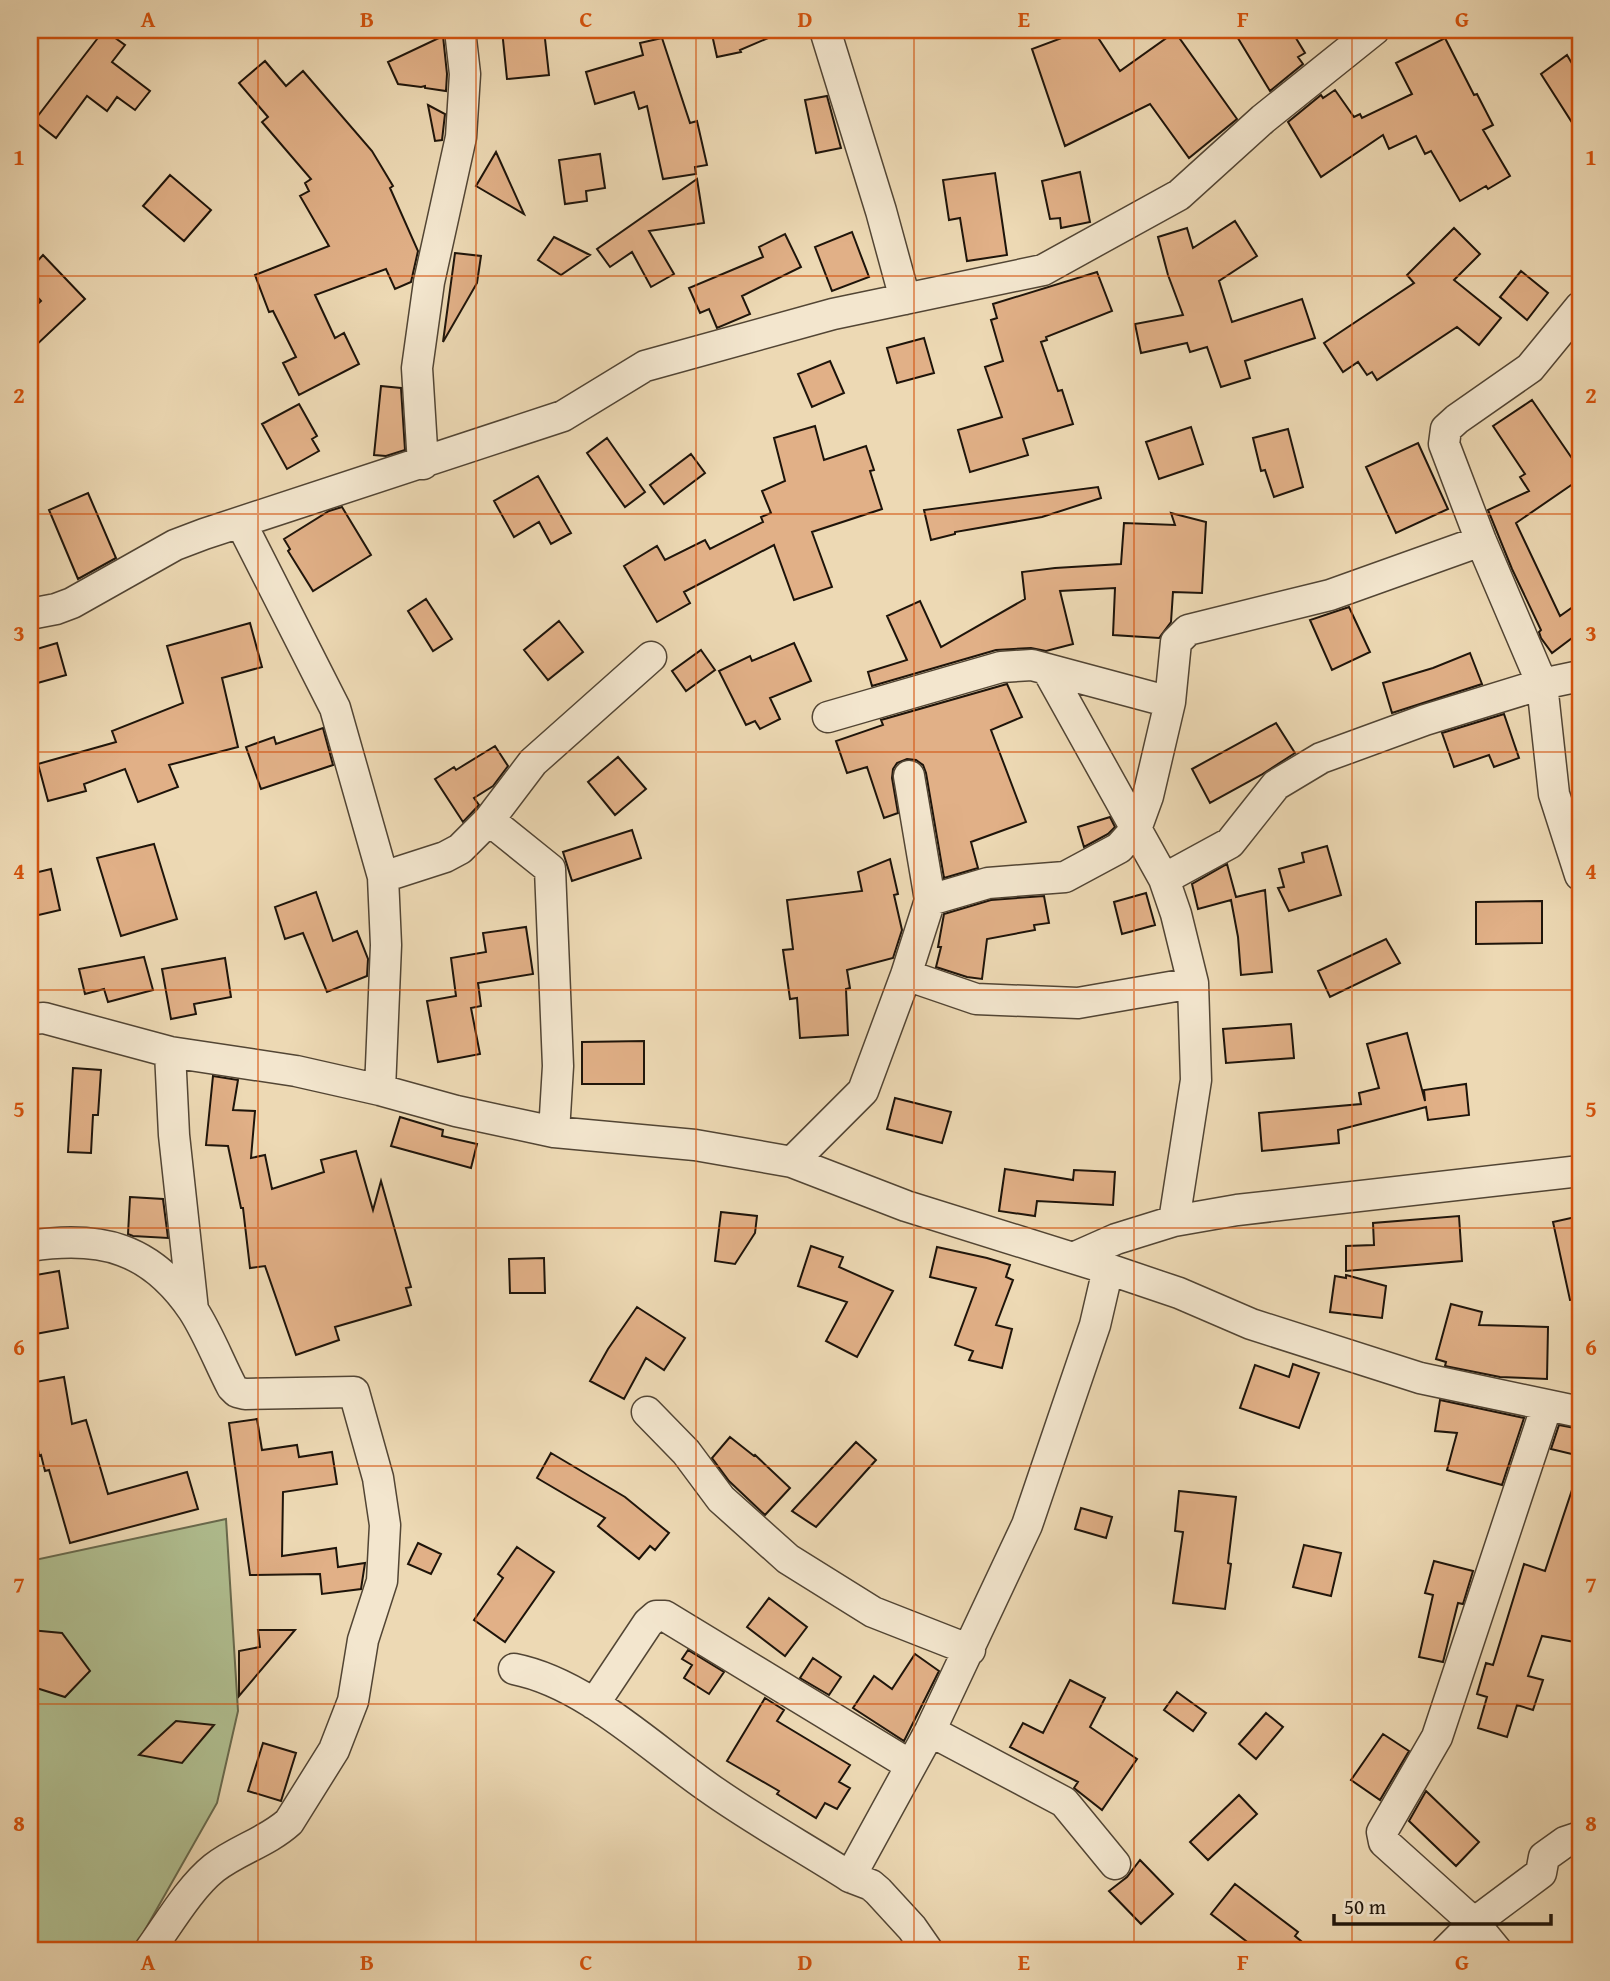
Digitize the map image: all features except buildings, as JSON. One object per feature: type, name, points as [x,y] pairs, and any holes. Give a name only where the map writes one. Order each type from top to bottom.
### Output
[{"type":"street","points":[[423,464],[417,368],[429,282],[461,137],[465,74],[460,30]]},
{"type":"street","points":[[825,30],[905,299]]},
{"type":"street","points":[[30,614],[72,603],[175,545],[563,416],[645,366],[833,314],[1042,270],[1179,195],[1263,119],[1374,30]]},
{"type":"street","points":[[1580,307],[1531,368],[1446,429],[1444,444],[1481,541],[1542,684],[1555,794],[1580,875]]},
{"type":"street","points":[[241,523],[335,708],[383,877],[386,945],[380,1090]]},
{"type":"street","points":[[930,900],[988,883],[1065,877],[1119,848],[1136,829],[1147,796],[1170,702],[1176,642],[1188,631],[1330,595],[1481,541]]},
{"type":"street","points":[[383,877],[453,853],[489,820],[533,762],[651,657]]},
{"type":"street","points":[[828,717],[1000,667],[1031,665],[1170,702]]},
{"type":"street","points":[[1047,669],[1164,879],[1177,914],[1193,983],[1196,1080],[1174,1221]]},
{"type":"street","points":[[1164,879],[1230,843],[1276,785],[1321,758],[1425,720],[1542,684],[1580,676]]},
{"type":"street","points":[[792,1162],[863,1091],[906,975],[930,900],[909,776]]},
{"type":"street","points":[[489,820],[550,869],[558,1066],[554,1132]]},
{"type":"street","points":[[906,975],[976,999],[1079,1003],[1193,983]]},
{"type":"street","points":[[30,1019],[44,1018],[170,1052],[296,1071],[456,1111],[554,1132],[695,1145],[792,1162],[906,1206],[1108,1269],[1179,1293],[1251,1324],[1420,1378],[1580,1412]]},
{"type":"street","points":[[170,1052],[174,1135],[192,1310]]},
{"type":"street","points":[[1073,1258],[1116,1239],[1174,1221],[1237,1210],[1580,1171]]},
{"type":"street","points":[[30,1246],[93,1243],[124,1249],[149,1262],[192,1310],[237,1392],[354,1392],[378,1478],[385,1525],[382,1581],[363,1640],[354,1701],[334,1751],[289,1822],[279,1831],[211,1870],[199,1882],[149,1951]]},
{"type":"street","points":[[850,1877],[930,1731],[1027,1525],[1095,1325],[1108,1269]]},
{"type":"street","points":[[1497,1951],[1474,1923],[1384,1842],[1382,1832],[1437,1737],[1547,1405]]},
{"type":"street","points":[[647,1412],[686,1452],[721,1499],[788,1559],[873,1612],[970,1650]]},
{"type":"street","points":[[594,1704],[648,1623],[656,1616],[665,1616],[910,1765]]},
{"type":"street","points":[[514,1669],[555,1682],[594,1704],[711,1790],[850,1877],[871,1885],[912,1928],[928,1951]]},
{"type":"street","points":[[930,1731],[1064,1802],[1115,1864]]},
{"type":"street","points":[[1446,1951],[1474,1923],[1541,1873],[1544,1857],[1565,1842],[1580,1837]]},
{"type":"green space","points":[[226,1519],[238,1711],[217,1803],[133,1951],[30,1951],[30,1561]]}]
